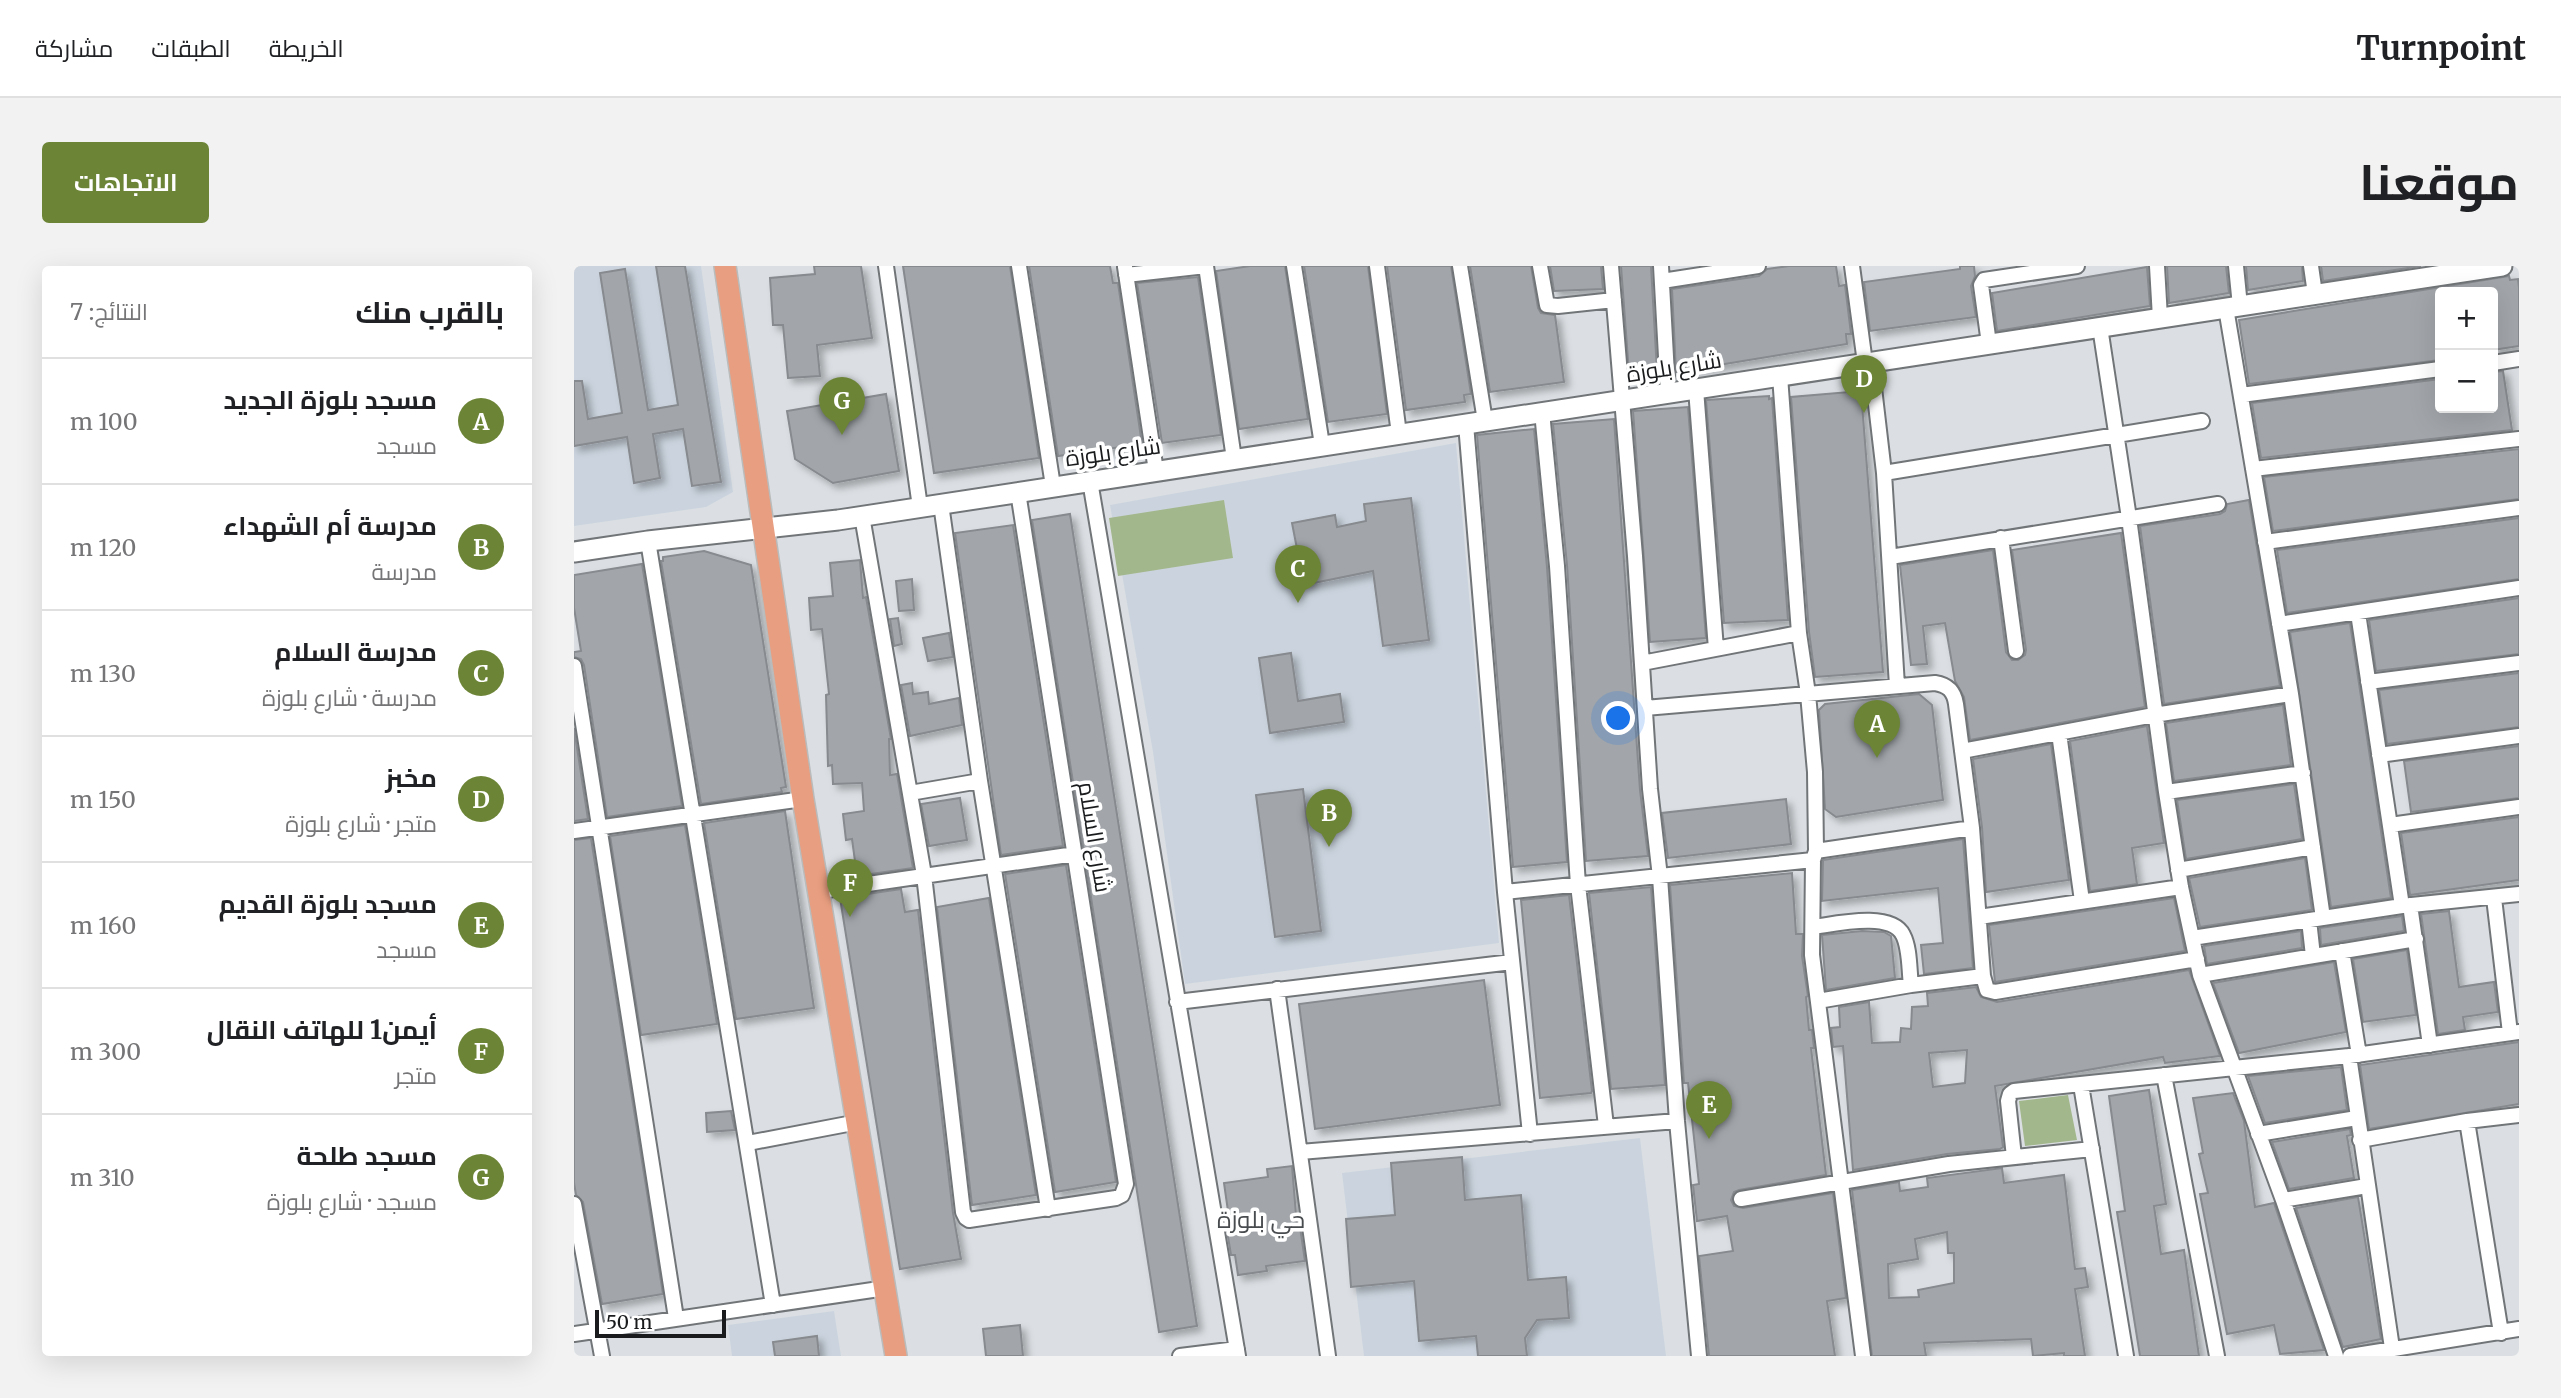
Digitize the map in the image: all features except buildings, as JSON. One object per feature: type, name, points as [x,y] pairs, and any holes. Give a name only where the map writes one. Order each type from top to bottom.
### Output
[{"type":"main road","points":[[725,266],[803,799],[896,1356]]},
{"type":"street","points":[[886,266],[920,507]]},
{"type":"street","points":[[1018,266],[1053,486]]},
{"type":"street","points":[[1156,471],[1126,270],[1206,266],[1234,459]]},
{"type":"street","points":[[1294,266],[1322,445]]},
{"type":"street","points":[[1377,266],[1399,434]]},
{"type":"street","points":[[1460,266],[1476,422],[1505,892],[1530,1134]]},
{"type":"street","points":[[1540,266],[1547,305],[1614,300]]},
{"type":"street","points":[[1611,266],[1650,789],[1660,877],[1677,1121],[1699,1356]]},
{"type":"street","points":[[1661,266],[1668,393]]},
{"type":"street","points":[[1662,281],[1758,266]]},
{"type":"street","points":[[1852,266],[1884,473],[1897,686]]},
{"type":"street","points":[[1989,344],[1981,285],[1984,280],[2077,266]]},
{"type":"street","points":[[2157,266],[2160,318]]},
{"type":"street","points":[[2236,266],[2233,307],[2241,395],[2291,694],[2313,847],[2316,919],[2313,956]]},
{"type":"street","points":[[2311,266],[2315,294]]},
{"type":"street","name":"شارع بلوزة","points":[[574,552],[941,504],[2502,266]]},
{"type":"street","points":[[2100,327],[2129,518],[2154,715],[2181,887],[2200,975],[2283,1200],[2336,1356]]},
{"type":"street","points":[[2498,362],[2519,359]]},
{"type":"street","points":[[2241,395],[2435,370]]},
{"type":"street","points":[[1780,376],[1800,633],[1815,772],[1812,955],[1863,1356]]},
{"type":"street","points":[[1696,389],[1716,649]]},
{"type":"street","points":[[1542,412],[1557,566],[1578,885],[1606,1126]]},
{"type":"street","points":[[1884,473],[2202,421]]},
{"type":"street","points":[[2253,469],[2519,439]]},
{"type":"street","points":[[1090,481],[1237,1353],[1180,1356]]},
{"type":"street","name":"شارع السلام","points":[[1018,492],[1126,1190],[1116,1198],[1048,1209]]},
{"type":"street","points":[[858,516],[924,875],[963,1212],[966,1219],[970,1220],[1048,1209],[980,781],[941,504]]},
{"type":"street","points":[[1889,557],[2218,504]]},
{"type":"street","points":[[2265,542],[2519,508]]},
{"type":"street","points":[[2001,538],[2016,652]]},
{"type":"street","points":[[648,541],[773,1305]]},
{"type":"street","points":[[2279,624],[2519,588]]},
{"type":"street","points":[[2358,613],[2390,825],[2406,906],[2416,939],[2430,1045]]},
{"type":"street","points":[[1642,663],[1800,633]]},
{"type":"street","points":[[2368,682],[2519,663]]},
{"type":"street","points":[[574,666],[676,1318]]},
{"type":"street","points":[[1644,708],[1935,683],[1949,688],[1955,696],[1972,828],[1983,976],[1987,990],[1995,992],[2197,959]]},
{"type":"street","points":[[1962,751],[2154,715],[2291,694]]},
{"type":"street","points":[[2059,733],[2082,901]]},
{"type":"street","points":[[2379,755],[2519,736]]},
{"type":"street","points":[[2166,792],[2303,773]]},
{"type":"street","points":[[910,793],[980,781]]},
{"type":"street","points":[[574,831],[803,799]]},
{"type":"street","points":[[2390,825],[2519,807]]},
{"type":"street","points":[[1505,892],[1660,877],[1815,856],[1972,828]]},
{"type":"street","points":[[2178,870],[2313,847]]},
{"type":"street","points":[[820,891],[1075,854]]},
{"type":"street","points":[[1979,916],[2181,887]]},
{"type":"street","points":[[2192,938],[2406,906],[2519,894]]},
{"type":"street","points":[[2014,1157],[2008,1101],[2014,1091],[2354,1055],[2515,1033],[2494,898]]},
{"type":"street","points":[[1813,926],[1880,920],[1895,925],[1904,936],[1910,985]]},
{"type":"street","points":[[2200,975],[2416,939]]},
{"type":"street","points":[[2342,951],[2354,1055],[2357,1118],[2392,1348]]},
{"type":"street","points":[[1177,1002],[1512,962]]},
{"type":"street","points":[[1818,1000],[1983,976]]},
{"type":"street","points":[[1277,989],[1328,1356]]},
{"type":"street","points":[[2164,1075],[2217,1356]]},
{"type":"street","points":[[2081,1085],[2126,1356]]},
{"type":"street","points":[[2360,1140],[2467,1121],[2519,1115]]},
{"type":"street","points":[[2258,1134],[2357,1118]]},
{"type":"street","points":[[1300,1152],[1677,1121]]},
{"type":"street","points":[[2467,1121],[2501,1333]]},
{"type":"street","points":[[748,1143],[858,1122]]},
{"type":"street","points":[[1741,1199],[1841,1181],[2092,1149]]},
{"type":"street","points":[[2283,1200],[2367,1186]]},
{"type":"street","points":[[574,1204],[602,1356]]},
{"type":"street","points":[[574,1334],[886,1288]]},
{"type":"street","points":[[2350,1356],[2519,1329]]},
{"type":"shaded area","points":[[574,266],[701,266],[733,492],[706,507],[574,526]]},
{"type":"shaded area","points":[[1456,443],[1499,943],[1185,984],[1153,752],[1110,505]]},
{"type":"shaded area","points":[[1640,1138],[1666,1356],[1364,1356],[1342,1173]]},
{"type":"shaded area","points":[[834,1311],[841,1356],[732,1356],[728,1325]]},
{"type":"green space","points":[[1224,500],[1233,558],[1118,576],[1109,518]]},
{"type":"green space","points":[[2068,1095],[2077,1140],[2025,1146],[2019,1101]]},
{"type":"place","name":"مخبز","points":[[1864,413]]},
{"type":"place","name":"مسجد طلحة","points":[[842,435]]},
{"type":"place","name":"مدرسة السلام","points":[[1298,603]]},
{"type":"place","name":"مسجد بلوزة الجديد","points":[[1877,758]]},
{"type":"place","name":"مدرسة أم الشهداء","points":[[1329,847]]},
{"type":"place","name":"أيمن1 للهاتف النقال","points":[[850,917]]},
{"type":"place","name":"مسجد بلوزة القديم","points":[[1709,1139]]},
{"type":"district","name":"حي بلوزة","points":[[1261,1220]]}]
